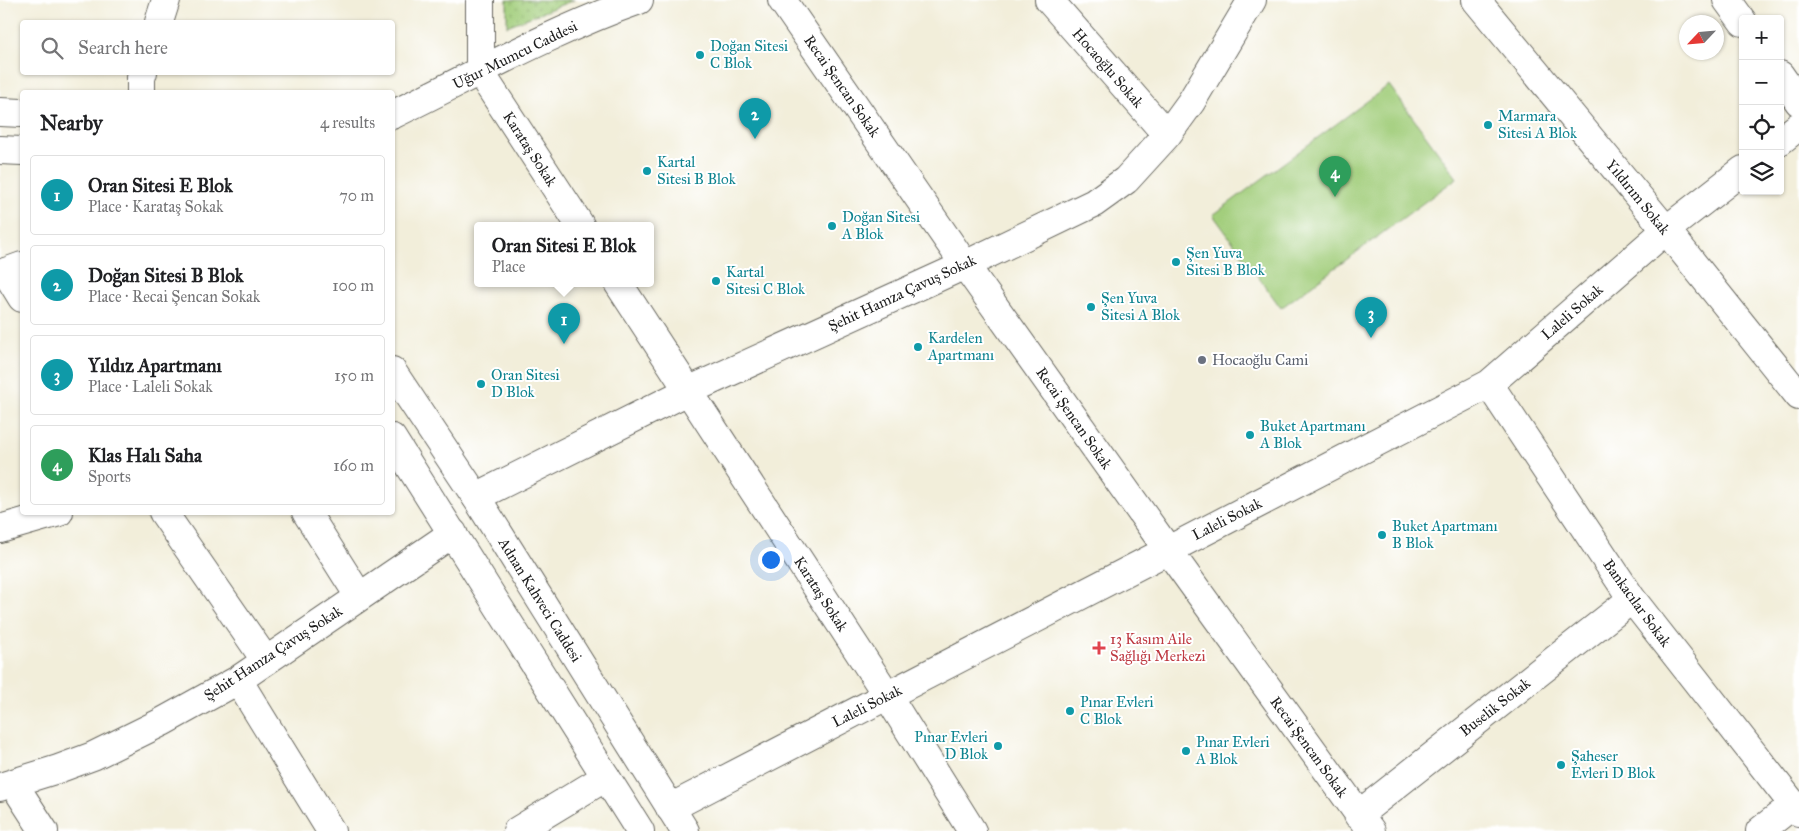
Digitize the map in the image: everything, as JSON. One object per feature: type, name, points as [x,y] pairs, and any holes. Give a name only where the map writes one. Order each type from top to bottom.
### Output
[{"type":"street","points":[[160,20],[166,0]]},
{"type":"street","points":[[480,0],[480,72]]},
{"type":"street","name":"Uğur Mumcu Caddesi","points":[[395,114],[598,15],[639,0]]},
{"type":"street","name":"Recai Şencan Sokak","points":[[782,0],[965,265],[1365,823]]},
{"type":"street","name":"Hocaoğlu Sokak","points":[[1049,0],[1167,135]]},
{"type":"street","name":"Şehit Hamza Çavuş Sokak","points":[[476,497],[688,391],[965,265],[1094,203],[1126,180],[1167,135],[1191,102],[1252,0]]},
{"type":"street","name":"Yıldırım Sokak","points":[[1476,0],[1666,230],[1799,396]]},
{"type":"street","points":[[1727,0],[1739,16]]},
{"type":"street","name":"Karataş Sokak","points":[[480,72],[578,222]]},
{"type":"street","points":[[141,90],[142,75]]},
{"type":"street","points":[[1784,81],[1799,102]]},
{"type":"street","points":[[0,112],[20,113]]},
{"type":"street","points":[[1784,138],[1799,126]]},
{"type":"street","points":[[0,150],[20,151]]},
{"type":"street","name":"Laleli Sokak","points":[[670,808],[1489,384],[1666,230],[1739,173]]},
{"type":"street","points":[[10,271],[20,294]]},
{"type":"street","name":"Karataş Sokak","points":[[621,287],[887,695],[972,831]]},
{"type":"street","name":"Adnan Kahveci Caddesi","points":[[395,376],[476,497],[685,831]]},
{"type":"street","name":"Bankacılar Sokak","points":[[1489,384],[1632,599],[1796,808]]},
{"type":"street","points":[[395,443],[640,831]]},
{"type":"street","points":[[0,529],[49,515]]},
{"type":"street","points":[[165,515],[266,661]]},
{"type":"street","points":[[308,515],[359,596]]},
{"type":"street","name":"Şehit Hamza Çavuş Sokak","points":[[7,785],[94,756],[162,722],[238,680],[453,533]]},
{"type":"street","name":"Buselik Sokak","points":[[1365,823],[1632,599]]},
{"type":"street","points":[[238,680],[331,831]]},
{"type":"street","points":[[517,831],[606,778]]},
{"type":"street","points":[[7,785],[44,831]]},
{"type":"street","points":[[1760,831],[1796,808]]},
{"type":"green space","points":[[507,0],[574,0],[507,26]]},
{"type":"green space","points":[[1389,85],[1457,178],[1281,308],[1213,215]]},
{"type":"place","name":"Doğan Sitesi C Blok","points":[[700,55]]},
{"type":"place","name":"Marmara Sitesi A Blok","points":[[1488,125]]},
{"type":"place","name":"Doğan Sitesi B Blok","points":[[755,139]]},
{"type":"place","name":"Kartal Sitesi B Blok","points":[[647,171]]},
{"type":"place","name":"Klas Halı Saha","points":[[1335,197]]},
{"type":"place","name":"Doğan Sitesi A Blok","points":[[832,226]]},
{"type":"place","name":"Şen Yuva Sitesi B Blok","points":[[1176,262]]},
{"type":"place","name":"Kartal Sitesi C Blok","points":[[716,281]]},
{"type":"place","name":"Şen Yuva Sitesi A Blok","points":[[1091,307]]},
{"type":"place","name":"Yıldız Apartmanı","points":[[1371,338]]},
{"type":"place","name":"Oran Sitesi E Blok","points":[[564,344]]},
{"type":"place","name":"Kardelen Apartmanı","points":[[918,347]]},
{"type":"place","name":"Hocaoğlu Cami","points":[[1202,360]]},
{"type":"place","name":"Oran Sitesi D Blok","points":[[481,384]]},
{"type":"place","name":"Buket Apartmanı A Blok","points":[[1250,435]]},
{"type":"place","name":"Buket Apartmanı B Blok","points":[[1382,535]]},
{"type":"place","name":"13 Kasım Aile Sağlığı Merkezi","points":[[1099,648]]},
{"type":"place","name":"Pınar Evleri C Blok","points":[[1070,711]]},
{"type":"place","name":"Pınar Evleri D Blok","points":[[998,746]]},
{"type":"place","name":"Pınar Evleri A Blok","points":[[1186,751]]},
{"type":"place","name":"Şaheser Evleri D Blok","points":[[1561,765]]}]
